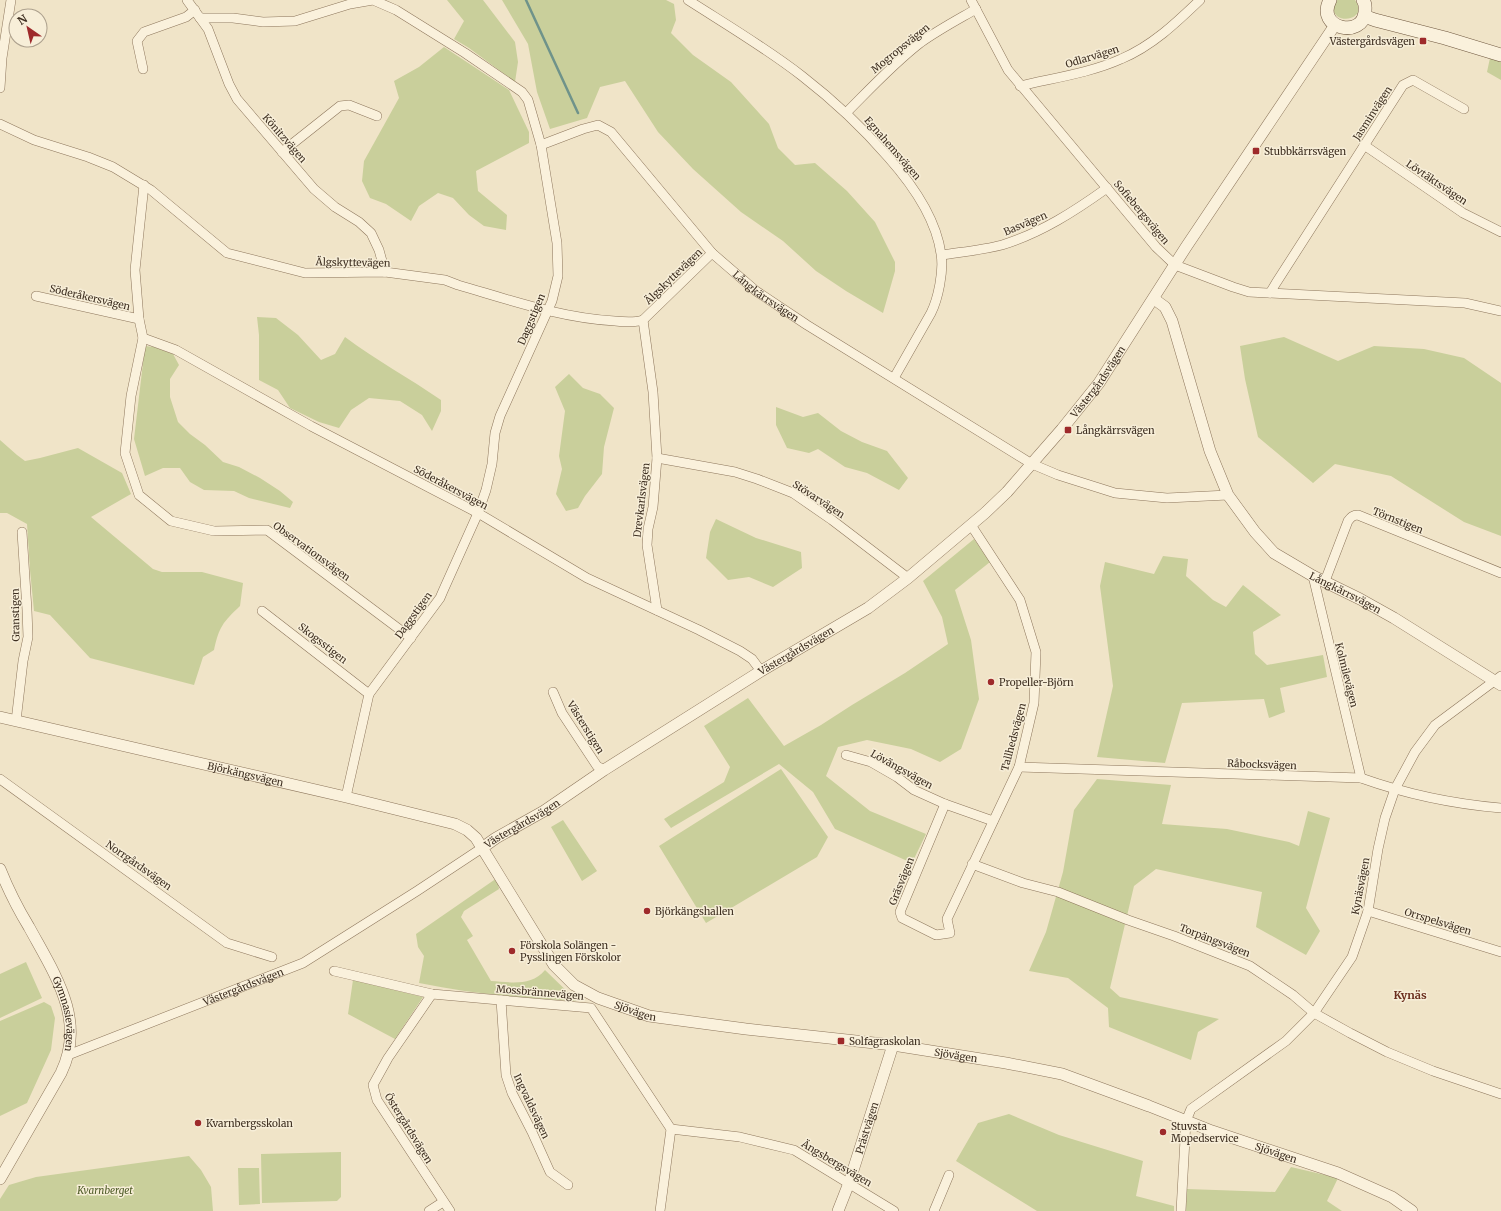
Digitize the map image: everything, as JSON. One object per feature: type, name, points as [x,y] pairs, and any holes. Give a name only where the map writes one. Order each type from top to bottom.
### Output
[{"type":"main road","points":[[1330,0],[1327,6],[1329,18],[1336,25],[1342,28],[1356,26],[1361,22],[1364,16],[1365,3],[1363,0]]},
{"type":"main road","points":[[1364,16],[1501,55]]},
{"type":"street","points":[[0,88],[2,58],[11,0]]},
{"type":"street","name":"Könitzvägen","points":[[187,0],[208,29],[229,84],[237,99],[314,189],[335,207],[359,222],[371,233],[379,250],[385,272]]},
{"type":"street","name":"Daggstigen","points":[[200,18],[233,18],[263,22],[295,21],[350,4],[373,0],[396,10],[465,53],[522,92],[528,100],[542,145],[557,243],[558,276],[552,301],[500,416],[493,442],[492,464],[486,490],[478,513],[440,598],[369,694],[346,797]]},
{"type":"street","name":"Sofiebergsvägen","points":[[972,0],[1008,70],[1020,86],[1144,233],[1175,265],[1249,292],[1465,303],[1501,311]]},
{"type":"street","name":"Odlarvägen","points":[[1020,86],[1089,70],[1121,59],[1149,44],[1175,25],[1200,0]]},
{"type":"street","name":"Egnahemsvägen","points":[[693,1],[802,76],[846,113],[879,147],[913,187],[929,217],[937,236],[942,255],[940,283],[936,304],[894,378]]},
{"type":"street","name":"Mogropsvägen","points":[[846,113],[888,70],[920,43],[976,9]]},
{"type":"street","points":[[144,69],[137,42],[144,32],[186,17],[195,10]]},
{"type":"street","name":"Västergårdsvägen","points":[[68,1055],[303,962],[417,891],[496,838],[544,811],[604,770],[761,671],[868,608],[908,578],[971,525],[1007,492],[1062,429],[1099,383],[1175,265],[1336,25]]},
{"type":"street","name":"Jasminvägen","points":[[1270,293],[1403,85],[1413,80],[1464,109]]},
{"type":"street","points":[[282,152],[340,106],[349,105],[377,116]]},
{"type":"street","name":"Älgskyttevägen","points":[[0,124],[34,140],[88,157],[113,167],[144,186],[227,253],[305,272],[385,272],[445,280],[547,311],[589,319],[635,322],[642,320],[712,253]]},
{"type":"street","name":"Långkärrsvägen","points":[[542,145],[583,129],[598,125],[611,132],[712,253],[756,291],[769,301],[1032,464],[1058,475],[1115,493],[1167,498],[1228,495],[1255,532],[1274,553],[1313,576],[1394,618],[1499,681]]},
{"type":"street","name":"Lövtäktsvägen","points":[[1364,145],[1463,213],[1501,232]]},
{"type":"street","name":"Söderåkersvägen","points":[[144,186],[135,270],[139,319],[143,338],[176,350],[311,426],[478,513],[587,578],[699,630],[740,651],[752,659],[761,671]]},
{"type":"street","name":"Basvägen","points":[[942,255],[1002,245],[1045,228],[1073,212],[1107,188]]},
{"type":"street","name":"Söderåkersvägen","points":[[36,296],[139,319]]},
{"type":"street","points":[[1154,299],[1165,307],[1172,321],[1208,444],[1228,495]]},
{"type":"street","name":"Drevkarlsvägen","points":[[642,320],[653,392],[657,458],[653,507],[648,529],[647,545],[657,610]]},
{"type":"street","name":"Observationsvägen","points":[[143,338],[131,396],[125,454],[139,495],[171,521],[214,530],[267,530],[411,638]]},
{"type":"street","name":"Stövarvägen","points":[[657,458],[735,472],[793,493],[832,520],[908,578]]},
{"type":"street","name":"Törnstigen","points":[[1325,581],[1348,521],[1354,515],[1358,515],[1501,574]]},
{"type":"street","name":"Tallhedsvägen","points":[[950,933],[947,919],[1019,767],[1034,703],[1036,652],[1020,600],[971,525]]},
{"type":"street","name":"Granstigen","points":[[16,721],[23,661],[28,637],[22,532]]},
{"type":"street","name":"Kolmilevägen","points":[[1313,576],[1361,778]]},
{"type":"street","name":"Skogsstigen","points":[[262,611],[369,694]]},
{"type":"street","name":"Kynäsvägen","points":[[1186,1121],[1191,1109],[1286,1041],[1314,1013],[1352,957],[1368,910],[1378,849],[1385,818],[1395,789],[1414,752],[1435,725],[1499,681]]},
{"type":"street","name":"Västerstigen","points":[[553,692],[562,713],[597,766],[604,770]]},
{"type":"street","name":"Björkängsvägen","points":[[0,717],[346,797],[455,824],[472,835],[482,848]]},
{"type":"street","name":"Lövängsvägen","points":[[846,755],[871,762],[897,777],[914,790],[945,804],[993,821]]},
{"type":"street","name":"Råbocksvägen","points":[[1019,767],[1361,778],[1395,789],[1453,803],[1501,808]]},
{"type":"street","name":"Norrgårdsvägen","points":[[0,779],[227,943],[272,957]]},
{"type":"street","name":"Gräsvägen","points":[[945,804],[900,912],[902,918],[936,935],[950,933]]},
{"type":"street","name":"Sjövägen","points":[[482,848],[554,965],[574,985],[598,998],[649,1016],[746,1029],[893,1045],[1062,1074],[1186,1121],[1338,1173],[1392,1197],[1412,1211]]},
{"type":"street","name":"Torpängsvägen","points":[[972,864],[1023,883],[1058,892],[1250,966],[1293,996],[1314,1013],[1387,1052],[1433,1071],[1501,1094]]},
{"type":"street","name":"Gymnasievägen","points":[[0,869],[22,916],[49,963],[64,997],[69,1012],[71,1039],[66,1062],[61,1073],[0,1179]]},
{"type":"street","name":"Orrspelsvägen","points":[[1368,910],[1501,952]]},
{"type":"street","name":"Mossbrännevägen","points":[[334,971],[432,994],[591,1008],[671,1129]]},
{"type":"street","name":"Östergårdsvägen","points":[[432,994],[388,1058],[373,1085],[378,1100],[450,1211]]},
{"type":"street","name":"Ingvaldsvägen","points":[[501,1000],[504,1060],[508,1081],[550,1172],[568,1185]]},
{"type":"street","name":"Prästvägen","points":[[838,1211],[849,1183],[893,1045]]},
{"type":"street","points":[[1181,1211],[1186,1121]]},
{"type":"street","points":[[660,1211],[671,1129]]},
{"type":"street","name":"Ängsbergsvägen","points":[[671,1129],[740,1137],[794,1150],[894,1211]]},
{"type":"street","points":[[934,1211],[949,1175]]},
{"type":"street","points":[[429,1211],[443,1202]]},
{"type":"green space","points":[[447,0],[483,0],[515,42],[518,62],[515,82],[469,48],[454,39],[464,21]]},
{"type":"green space","points":[[502,0],[666,0],[674,4],[676,20],[671,33],[693,55],[731,82],[769,124],[778,148],[795,165],[815,163],[847,191],[875,222],[895,262],[895,271],[883,313],[816,271],[783,241],[741,212],[693,169],[658,132],[625,81],[600,87],[587,118],[550,129],[537,92],[528,44]]},
{"type":"green space","points":[[1337,0],[1355,0],[1358,8],[1357,14],[1346,19],[1340,18],[1335,14],[1334,8]]},
{"type":"green space","points":[[444,47],[509,90],[529,132],[529,143],[476,171],[478,191],[507,215],[506,230],[484,226],[469,215],[453,198],[438,193],[419,206],[411,221],[386,204],[370,198],[362,181],[364,161],[399,98],[394,81],[419,67]]},
{"type":"green space","points":[[1490,58],[1501,61],[1501,80],[1487,72]]},
{"type":"green space","points":[[257,317],[276,318],[298,335],[321,360],[335,354],[345,337],[441,400],[441,411],[432,431],[422,415],[400,401],[369,398],[351,410],[339,428],[319,422],[290,408],[278,390],[259,380],[259,335]]},
{"type":"green space","points":[[1284,337],[1338,361],[1374,346],[1424,349],[1464,358],[1501,383],[1501,536],[1464,522],[1391,476],[1335,464],[1313,483],[1258,437],[1245,379],[1240,346]]},
{"type":"green space","points":[[145,346],[154,347],[173,354],[179,365],[170,379],[170,397],[178,422],[223,462],[239,467],[280,491],[293,502],[290,508],[249,498],[234,491],[204,490],[190,482],[180,468],[163,468],[145,476],[134,439]]},
{"type":"green space","points":[[569,374],[583,388],[600,394],[614,408],[604,447],[602,474],[585,496],[578,508],[566,511],[556,494],[562,469],[559,456],[565,411],[555,387]]},
{"type":"green space","points":[[776,407],[803,417],[818,413],[841,431],[862,442],[887,451],[908,478],[899,490],[867,473],[845,467],[818,449],[809,453],[787,448],[776,425]]},
{"type":"green space","points":[[0,440],[25,461],[78,448],[122,473],[131,494],[91,517],[153,569],[162,572],[202,572],[243,583],[240,606],[222,625],[214,650],[203,657],[194,685],[90,658],[50,615],[34,611],[27,524],[7,513],[0,513]]},
{"type":"green space","points":[[716,519],[756,538],[801,552],[802,568],[773,587],[749,577],[728,580],[706,558],[710,532]]},
{"type":"green space","points":[[974,539],[990,562],[955,590],[971,640],[979,699],[961,749],[940,762],[911,749],[867,740],[838,747],[826,776],[870,811],[926,834],[912,863],[835,829],[813,792],[779,764],[671,828],[664,819],[724,782],[730,767],[704,726],[748,698],[784,746],[905,673],[948,644],[942,617],[923,581]]},
{"type":"green space","points":[[1163,556],[1188,559],[1186,576],[1213,600],[1226,607],[1243,585],[1281,615],[1253,632],[1255,654],[1267,665],[1323,655],[1327,677],[1280,688],[1285,712],[1269,718],[1264,699],[1182,703],[1165,763],[1097,757],[1113,686],[1100,586],[1105,562],[1154,574]]},
{"type":"green space","points":[[781,769],[828,837],[817,857],[706,923],[659,846]]},
{"type":"green space","points":[[1097,779],[1171,785],[1162,824],[1227,829],[1289,842],[1299,846],[1308,811],[1330,818],[1306,908],[1320,931],[1306,955],[1256,927],[1262,892],[1156,869],[1134,886],[1110,988],[1120,997],[1219,1019],[1198,1032],[1191,1060],[1109,1027],[1108,1008],[1068,978],[1029,971],[1046,932],[1063,872],[1074,810]]},
{"type":"green space","points":[[563,820],[597,871],[582,881],[551,827]]},
{"type":"green space","points":[[497,878],[499,889],[464,911],[461,917],[473,936],[467,940],[491,981],[527,981],[533,979],[545,970],[577,1001],[498,995],[419,983],[424,956],[418,947],[416,934]]},
{"type":"green space","points":[[26,962],[42,998],[0,1018],[0,974]]},
{"type":"green space","points":[[353,980],[423,997],[395,1039],[348,1014]]},
{"type":"green space","points":[[44,1002],[51,1006],[55,1018],[51,1050],[27,1103],[0,1116],[0,1021]]},
{"type":"green space","points":[[1009,1114],[1059,1135],[1143,1161],[1136,1196],[1174,1206],[1174,1211],[1037,1211],[956,1161],[978,1123]]},
{"type":"green space","points":[[341,1152],[341,1197],[337,1201],[262,1203],[261,1154]]},
{"type":"green space","name":"Kvarnberget","points":[[189,1156],[201,1170],[211,1187],[213,1211],[0,1211],[0,1199],[9,1185],[36,1177]]},
{"type":"green space","points":[[1291,1167],[1338,1178],[1327,1201],[1342,1211],[1186,1211],[1187,1189],[1275,1192]]},
{"type":"green space","points":[[238,1168],[259,1168],[260,1204],[239,1205]]},
{"type":"waterway","points":[[526,0],[578,113]]},
{"type":"place","name":"Västergårdsvägen","points":[[1423,41]]},
{"type":"place","name":"Stubbkärrsvägen","points":[[1256,151]]},
{"type":"place","name":"Långkärrsvägen","points":[[1068,430]]},
{"type":"place","name":"Propeller-Björn","points":[[991,682]]},
{"type":"place","name":"Björkängshallen","points":[[647,911]]},
{"type":"place","name":"Förskola Solängen - Pysslingen Förskolor","points":[[512,951]]},
{"type":"place","name":"Solfagraskolan","points":[[841,1041]]},
{"type":"place","name":"Kvarnbergsskolan","points":[[198,1123]]},
{"type":"place","name":"Stuvsta Mopedservice","points":[[1163,1132]]},
{"type":"district","name":"Kynäs","points":[[1410,995]]}]
